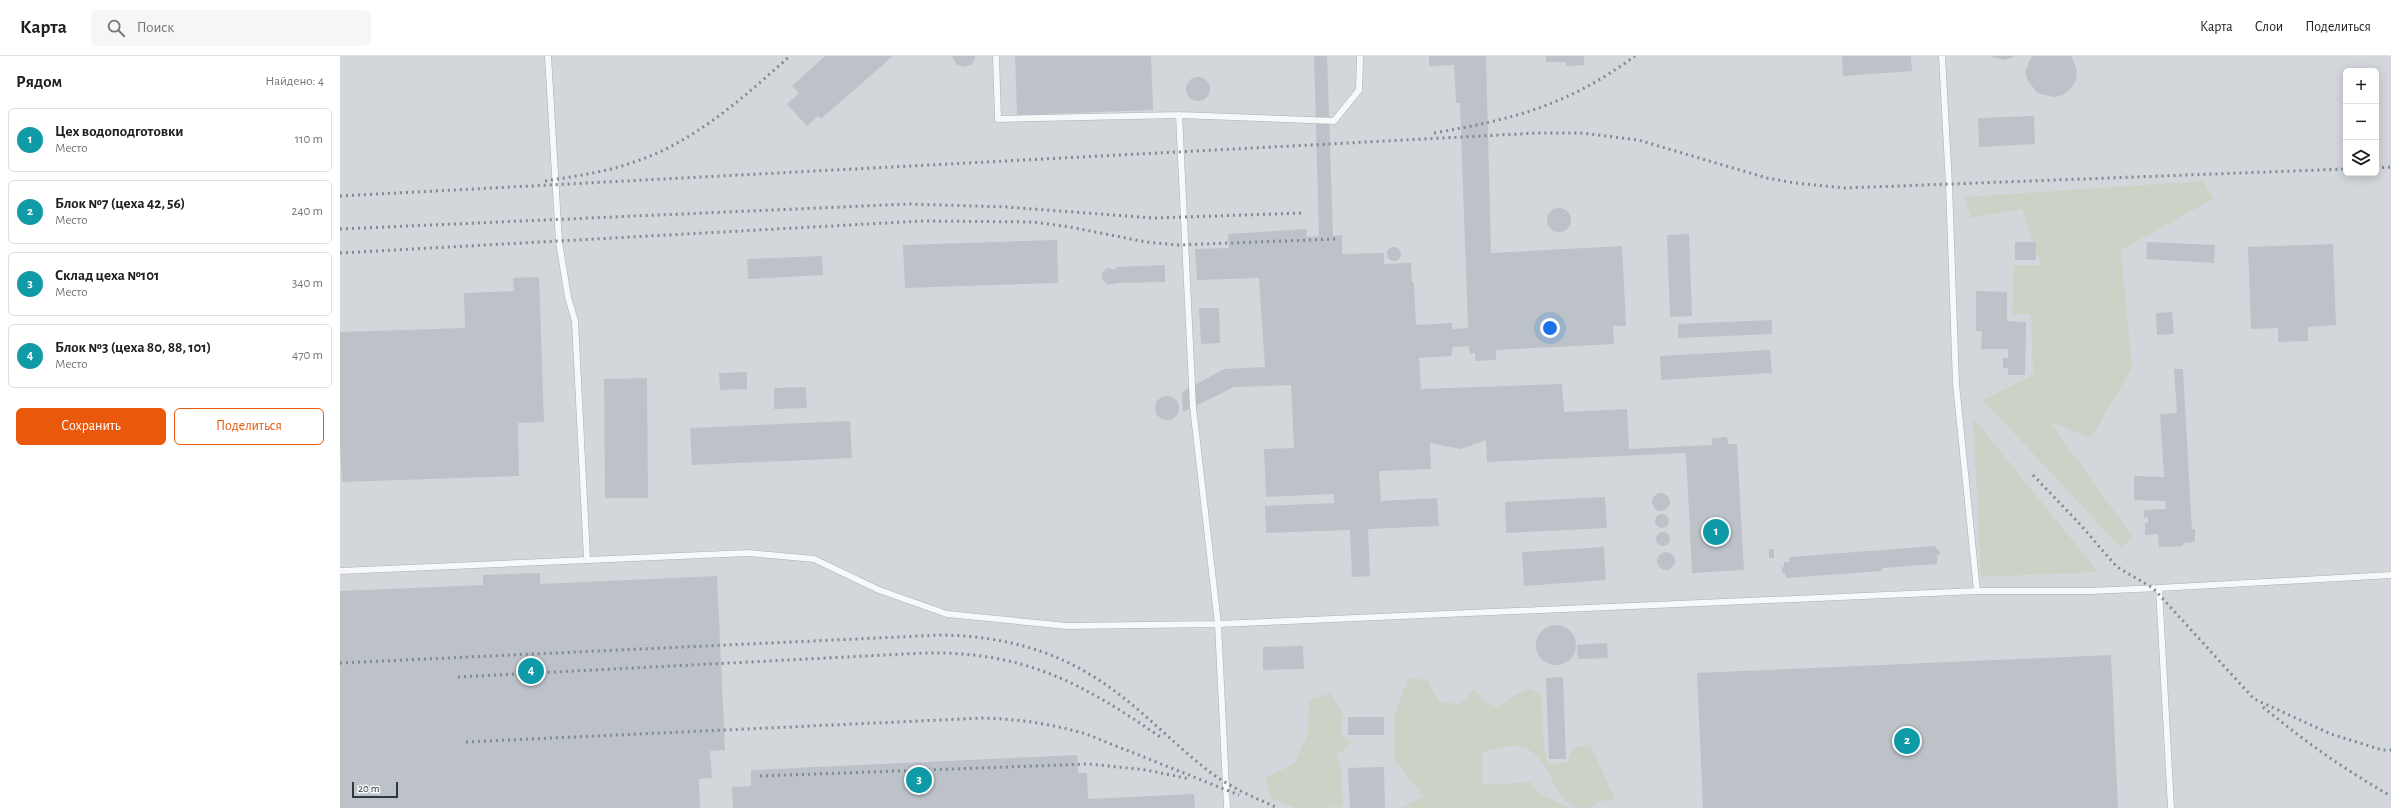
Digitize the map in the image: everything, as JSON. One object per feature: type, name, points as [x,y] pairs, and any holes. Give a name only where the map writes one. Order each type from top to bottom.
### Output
[{"type":"lane","points":[[548,56],[559,242],[568,297],[575,321],[587,559]]},
{"type":"lane","points":[[996,56],[998,120],[1179,115],[1334,121],[1359,90],[1360,56]]},
{"type":"lane","points":[[1942,56],[1949,185],[1956,384],[1977,591]]},
{"type":"lane","points":[[1179,115],[1193,407],[1218,624],[1227,808]]},
{"type":"lane","points":[[340,571],[748,553],[814,559],[879,590],[947,614],[1067,626],[1218,624],[1977,591],[2090,591],[2391,575]]},
{"type":"lane","points":[[2160,588],[2171,808]]},
{"type":"shaded area","points":[[340,56],[2391,56],[2391,808],[340,808]]},
{"type":"shaded area","points":[[2204,181],[2213,199],[2121,250],[2132,368],[2091,438],[2050,422],[2133,537],[2121,548],[1983,400],[2033,375],[2031,314],[2012,314],[2014,265],[2041,265],[2022,209],[1971,218],[1964,197]]},
{"type":"shaded area","points":[[1973,417],[2098,572],[1981,577]]},
{"type":"shaded area","points":[[1408,678],[1427,680],[1439,702],[1460,704],[1474,689],[1483,701],[1497,707],[1514,695],[1529,689],[1541,694],[1544,749],[1548,764],[1567,763],[1573,748],[1590,744],[1615,799],[1597,802],[1591,808],[1575,807],[1566,801],[1559,792],[1543,763],[1535,755],[1526,749],[1513,746],[1501,747],[1482,752],[1482,785],[1531,782],[1539,793],[1569,808],[1399,808],[1424,797],[1394,760],[1394,718]]},
{"type":"shaded area","points":[[1331,693],[1343,713],[1341,734],[1351,743],[1337,756],[1341,769],[1343,807],[1296,808],[1271,798],[1265,778],[1295,763],[1308,733],[1309,700]]},
{"type":"building","points":[[825,56],[893,56],[821,119],[818,116],[807,126],[787,104],[799,93],[792,86]]},
{"type":"building","points":[[952,56],[975,56],[975,59],[971,65],[964,67],[956,64]]},
{"type":"building","points":[[1015,56],[1151,56],[1153,110],[1017,115]]},
{"type":"building","points":[[1314,56],[1327,56],[1333,236],[1342,235],[1342,254],[1384,253],[1384,264],[1411,263],[1412,282],[1414,282],[1416,325],[1452,323],[1452,329],[1468,328],[1460,103],[1456,103],[1454,65],[1429,66],[1429,56],[1486,56],[1491,253],[1622,246],[1626,326],[1613,326],[1614,344],[1496,350],[1496,360],[1475,361],[1475,353],[1470,354],[1469,346],[1453,347],[1451,356],[1419,358],[1421,389],[1562,384],[1564,412],[1627,409],[1629,449],[1712,445],[1712,438],[1727,437],[1728,444],[1737,444],[1744,570],[1692,573],[1686,453],[1487,462],[1486,440],[1461,449],[1430,443],[1431,469],[1379,471],[1381,501],[1437,498],[1439,526],[1368,529],[1370,576],[1352,577],[1350,530],[1266,533],[1265,506],[1334,503],[1334,494],[1266,497],[1264,449],[1294,448],[1291,385],[1234,387],[1183,412],[1182,392],[1224,369],[1265,367],[1259,278],[1197,280],[1195,249],[1229,248],[1228,234],[1306,229],[1307,237],[1319,236]]},
{"type":"building","points":[[1546,56],[1584,56],[1584,65],[1566,66],[1566,62],[1546,62]]},
{"type":"building","points":[[1842,56],[1911,56],[1912,71],[1843,76]]},
{"type":"building","points":[[1989,56],[2015,56],[2005,60]]},
{"type":"building","points":[[2032,56],[2071,56],[2077,70],[2076,80],[2071,88],[2063,95],[2054,97],[2037,93],[2027,79],[2025,71]]},
{"type":"building","points":[[1198,77],[1207,80],[1210,89],[1207,98],[1198,101],[1189,98],[1186,89],[1189,80]]},
{"type":"building","points":[[2034,116],[2035,144],[1979,147],[1978,118]]},
{"type":"building","points":[[1559,208],[1564,209],[1570,215],[1570,225],[1564,231],[1559,232],[1554,231],[1548,225],[1547,220],[1548,215],[1554,209]]},
{"type":"building","points":[[1689,234],[1692,316],[1670,317],[1667,235]]},
{"type":"building","points":[[1057,240],[1058,283],[905,288],[903,245]]},
{"type":"building","points":[[2015,242],[2036,242],[2036,260],[2015,260]]},
{"type":"building","points":[[2147,242],[2215,245],[2214,263],[2146,259]]},
{"type":"building","points":[[2333,244],[2336,325],[2308,327],[2308,341],[2278,342],[2278,328],[2251,329],[2248,247]]},
{"type":"building","points":[[1391,247],[1397,247],[1401,251],[1401,257],[1397,261],[1391,261],[1387,257],[1387,251]]},
{"type":"building","points":[[822,256],[823,275],[748,279],[747,259]]},
{"type":"building","points":[[1165,265],[1165,282],[1116,283],[1108,285],[1102,279],[1102,273],[1107,268],[1116,270],[1115,267]]},
{"type":"building","points":[[539,277],[544,422],[518,423],[519,476],[342,482],[340,441],[340,332],[465,328],[464,293],[514,291],[513,278]]},
{"type":"building","points":[[1976,291],[2007,292],[2007,321],[2026,322],[2025,375],[2008,375],[2008,368],[2003,368],[2003,358],[2008,358],[2008,349],[1981,349],[1982,331],[1976,331]]},
{"type":"building","points":[[1199,308],[1219,308],[1220,343],[1201,344]]},
{"type":"building","points":[[2172,312],[2174,334],[2157,335],[2156,313]]},
{"type":"building","points":[[1772,320],[1772,334],[1678,338],[1678,324]]},
{"type":"building","points":[[1770,350],[1772,373],[1661,380],[1660,356]]},
{"type":"building","points":[[2174,369],[2183,369],[2192,529],[2195,529],[2195,542],[2183,543],[2183,546],[2159,547],[2158,534],[2145,535],[2145,523],[2148,523],[2148,517],[2144,518],[2144,510],[2166,509],[2165,501],[2134,500],[2134,476],[2164,477],[2160,414],[2177,413]]},
{"type":"building","points":[[747,372],[747,389],[720,390],[719,373]]},
{"type":"building","points":[[647,378],[648,498],[605,498],[604,379]]},
{"type":"building","points":[[806,387],[807,408],[774,409],[774,388]]},
{"type":"building","points":[[1167,396],[1176,399],[1179,408],[1176,417],[1167,420],[1158,417],[1155,408],[1158,399]]},
{"type":"building","points":[[850,421],[852,458],[692,465],[690,428]]},
{"type":"building","points":[[1657,493],[1665,493],[1670,498],[1668,509],[1665,511],[1657,511],[1652,506],[1652,498]]},
{"type":"building","points":[[1605,497],[1607,528],[1506,533],[1505,502]]},
{"type":"building","points":[[1659,514],[1665,514],[1669,518],[1669,524],[1665,528],[1659,528],[1655,524],[1655,518]]},
{"type":"building","points":[[1660,532],[1666,532],[1670,536],[1670,542],[1666,546],[1660,546],[1656,542],[1656,536]]},
{"type":"building","points":[[1936,546],[1936,549],[1939,549],[1940,555],[1937,555],[1937,564],[1882,568],[1882,571],[1786,578],[1785,573],[1782,573],[1784,562],[1789,562],[1789,557]]},
{"type":"building","points":[[1604,547],[1606,580],[1524,586],[1522,552]]},
{"type":"building","points":[[1769,549],[1774,549],[1774,558],[1769,558]]},
{"type":"building","points":[[1662,552],[1670,552],[1675,557],[1673,568],[1670,570],[1662,570],[1657,565],[1657,557]]},
{"type":"building","points":[[540,573],[540,584],[717,576],[725,750],[710,751],[712,778],[699,779],[700,808],[340,808],[340,591],[483,585],[483,575]]},
{"type":"building","points":[[1556,625],[1564,627],[1570,631],[1574,637],[1576,645],[1574,653],[1570,659],[1564,663],[1556,665],[1548,663],[1542,659],[1538,653],[1536,645],[1538,637],[1542,631],[1548,627]]},
{"type":"building","points":[[1607,643],[1608,658],[1578,659],[1577,645]]},
{"type":"building","points":[[1303,646],[1304,669],[1263,670],[1263,647]]},
{"type":"building","points":[[2111,655],[2118,808],[1703,808],[1697,673]]},
{"type":"building","points":[[1563,677],[1566,759],[1549,759],[1546,678]]},
{"type":"building","points":[[1348,717],[1384,717],[1384,735],[1348,735]]},
{"type":"building","points":[[1077,755],[1078,773],[1087,773],[1088,799],[1194,794],[1195,808],[733,808],[732,787],[751,786],[751,770]]},
{"type":"building","points":[[1384,767],[1385,808],[1350,808],[1348,768]]},
{"type":"railway","points":[[545,181],[626,165],[659,152],[679,142],[719,116],[790,56]]},
{"type":"railway","points":[[1434,133],[1490,122],[1540,108],[1587,87],[1635,56]]},
{"type":"railway","points":[[340,196],[1538,133],[1583,133],[1638,140],[1767,178],[1795,183],[1845,188],[2343,169]]},
{"type":"railway","points":[[2379,168],[2391,167]]},
{"type":"railway","points":[[340,229],[909,204],[1006,207],[1154,218],[1304,213]]},
{"type":"railway","points":[[340,253],[922,221],[1034,222],[1070,227],[1146,242],[1177,245],[1336,239]]},
{"type":"railway","points":[[2033,475],[2077,521],[2117,567],[2153,588],[2254,699],[2331,734],[2382,750],[2391,750]]},
{"type":"railway","points":[[340,663],[941,635],[1001,641],[1020,645],[1058,658],[1094,677],[1123,698],[1214,775],[1240,791],[1278,808]]},
{"type":"railway","points":[[458,677],[924,653],[960,654],[992,658],[1051,674],[1106,702],[1163,739]]},
{"type":"railway","points":[[2263,707],[2325,754],[2357,776],[2391,796]]},
{"type":"railway","points":[[466,742],[983,718],[1022,721],[1073,730],[1239,795]]},
{"type":"railway","points":[[760,776],[1089,764],[1146,770],[1190,779]]},
{"type":"place","name":"Цех водоподготовки","points":[[1716,532]]},
{"type":"place","name":"Блок №3 (цеха 80, 88, 101)","points":[[531,671]]},
{"type":"place","name":"Блок №7 (цеха 42, 56)","points":[[1907,741]]},
{"type":"place","name":"Склад цеха №101","points":[[919,780]]}]
